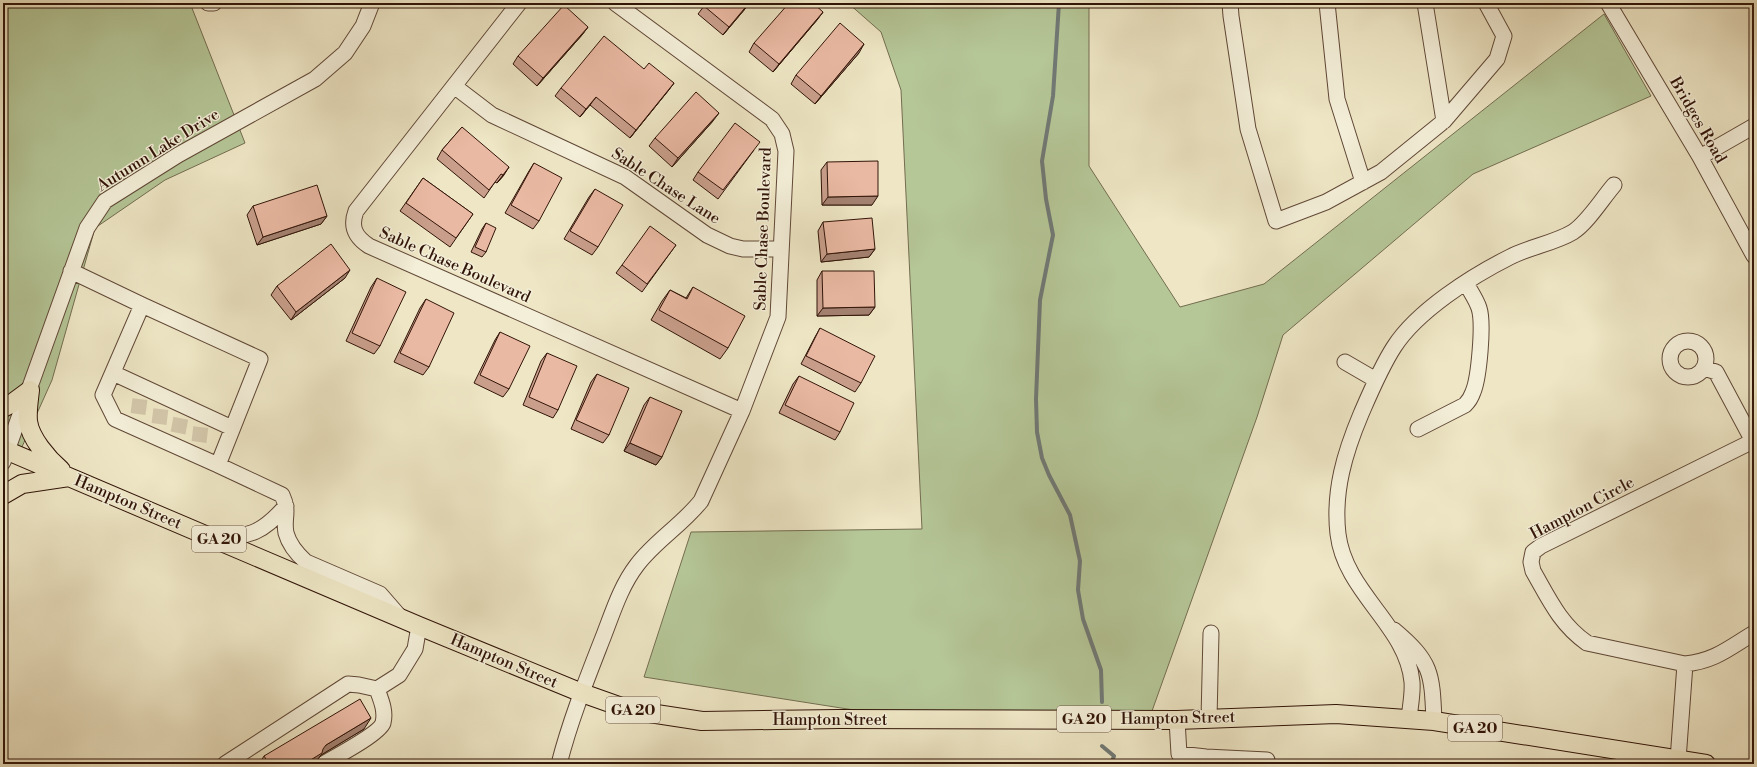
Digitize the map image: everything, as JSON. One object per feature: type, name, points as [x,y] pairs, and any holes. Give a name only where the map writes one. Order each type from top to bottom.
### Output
[{"type":"main road","points":[[3,408],[30,390]]},
{"type":"main road","points":[[30,390],[28,423],[38,444],[49,460],[69,477]]},
{"type":"main road","name":"Hampton Street","points":[[5,454],[69,477],[419,626],[582,693],[630,710],[702,721],[839,719],[1177,720],[1336,714],[1434,721],[1691,762]]},
{"type":"main road","points":[[3,495],[22,484],[69,477]]},
{"type":"street","points":[[208,3],[214,3]]},
{"type":"street","name":"Autumn Lake Drive","points":[[5,454],[30,390],[87,228],[105,200],[178,155],[315,79],[345,53],[363,26],[372,3]]},
{"type":"street","name":"Sable Chase Boulevard","points":[[519,3],[356,211],[352,220],[357,237],[369,246],[742,411]]},
{"type":"street","name":"Sable Chase Boulevard","points":[[559,764],[566,738],[582,693],[625,585],[636,566],[653,547],[693,512],[702,501],[742,411],[778,317],[780,249],[786,151],[785,142],[778,127],[772,119],[615,3]]},
{"type":"street","points":[[1230,3],[1248,129],[1276,221],[1326,202],[1381,172],[1444,121],[1497,59],[1504,36],[1486,3]]},
{"type":"street","points":[[1327,3],[1337,99],[1363,182]]},
{"type":"street","points":[[1425,3],[1444,121]]},
{"type":"street","name":"Bridges Road","points":[[1608,3],[1700,157],[1754,256]]},
{"type":"street","name":"Sable Chase Lane","points":[[454,86],[492,115],[625,177],[707,235],[730,246],[743,249],[780,249]]},
{"type":"street","points":[[1700,157],[1754,126]]},
{"type":"street","points":[[1434,721],[1432,683],[1426,663],[1411,644],[1388,624],[1363,594],[1346,566],[1338,536],[1336,519],[1338,494],[1348,444],[1376,380],[1395,346],[1421,315],[1510,256],[1572,232],[1580,227],[1614,185]]},
{"type":"street","points":[[72,271],[260,359],[218,465]]},
{"type":"street","points":[[1418,429],[1465,405],[1470,399],[1474,390],[1481,334],[1481,318],[1476,300],[1466,284]]},
{"type":"street","points":[[142,305],[103,394],[116,419],[139,407],[162,402],[202,420],[232,428]]},
{"type":"street","points":[[1345,362],[1376,380]]},
{"type":"street","name":"Hampton Circle","points":[[1704,368],[1716,372],[1754,442],[1541,546],[1533,552],[1531,562],[1532,571],[1565,624],[1575,635],[1587,643],[1685,664],[1701,663],[1712,659],[1754,633]]},
{"type":"street","points":[[113,373],[158,430],[198,448],[218,465],[282,495],[286,506],[286,532],[298,555],[306,562],[380,594],[401,618]]},
{"type":"street","points":[[217,539],[245,536],[264,528],[274,520],[286,506]]},
{"type":"street","points":[[1388,624],[1407,660],[1410,670],[1412,693],[1408,719]]},
{"type":"street","points":[[225,764],[348,684],[376,689],[399,675],[415,649],[419,626]]},
{"type":"street","points":[[1209,719],[1212,633]]},
{"type":"street","points":[[1685,664],[1691,762]]},
{"type":"street","points":[[323,764],[372,735],[382,724],[384,708],[376,689]]},
{"type":"street","points":[[1177,720],[1180,754],[1206,757],[1267,760]]},
{"type":"green space","points":[[3,3],[190,3],[245,143],[165,180],[95,228],[52,380],[17,458],[3,452]]},
{"type":"green space","points":[[848,3],[1089,3],[1089,166],[1180,307],[1264,284],[1604,14],[1651,96],[1473,174],[1283,335],[1257,417],[1147,725],[911,719],[644,677],[691,532],[922,529],[901,90],[881,32]]},
{"type":"building","points":[[706,3],[749,3],[729,27],[704,6]]},
{"type":"building","points":[[789,3],[813,3],[823,12],[779,64],[754,43]]},
{"type":"building","points":[[564,5],[588,27],[543,78],[518,56]]},
{"type":"building","points":[[840,23],[864,44],[821,96],[796,75]]},
{"type":"building","points":[[604,36],[644,69],[649,63],[674,83],[636,130],[596,97],[586,109],[561,88]]},
{"type":"building","points":[[696,92],[719,113],[678,158],[655,138]]},
{"type":"building","points":[[735,123],[760,142],[723,190],[698,172]]},
{"type":"building","points":[[462,127],[509,167],[503,175],[501,174],[489,190],[442,150]]},
{"type":"building","points":[[878,161],[878,196],[828,197],[827,162]]},
{"type":"building","points":[[534,163],[562,178],[539,221],[511,205]]},
{"type":"building","points":[[423,178],[473,214],[456,238],[406,203]]},
{"type":"building","points":[[317,185],[327,216],[263,237],[253,206]]},
{"type":"building","points":[[595,189],[623,205],[598,247],[570,231]]},
{"type":"building","points":[[872,218],[875,249],[827,254],[823,222]]},
{"type":"building","points":[[486,223],[496,228],[486,252],[475,247]]},
{"type":"building","points":[[650,226],[676,245],[647,284],[622,265]]},
{"type":"building","points":[[331,244],[350,270],[296,312],[277,286]]},
{"type":"building","points":[[822,271],[874,271],[875,307],[823,308]]},
{"type":"building","points":[[377,278],[406,292],[380,346],[352,333]]},
{"type":"building","points":[[693,287],[745,316],[728,348],[659,310],[670,290],[687,299]]},
{"type":"building","points":[[426,299],[454,313],[429,367],[400,353]]},
{"type":"building","points":[[820,328],[875,356],[861,383],[806,356]]},
{"type":"building","points":[[500,332],[530,346],[509,389],[480,375]]},
{"type":"building","points":[[547,353],[577,366],[558,410],[529,397]]},
{"type":"building","points":[[597,374],[629,388],[609,435],[576,420]]},
{"type":"building","points":[[799,376],[854,403],[840,432],[785,405]]},
{"type":"building","points":[[650,397],[682,411],[662,457],[630,443]]},
{"type":"building","points":[[360,699],[371,718],[326,745],[322,753],[304,764],[269,764],[264,756]]},
{"type":"waterway","points":[[1059,3],[1053,96],[1042,161],[1046,199],[1053,235],[1040,300],[1036,399],[1037,432],[1042,458],[1049,475],[1070,515],[1080,561],[1078,590],[1083,619],[1101,670],[1102,702]]},
{"type":"waterway","points":[[1102,746],[1114,756],[1111,764]]},
{"type":"tunnel","points":[[138,414],[140,399]]},
{"type":"tunnel","points":[[159,424],[161,408]]},
{"type":"tunnel","points":[[178,433],[181,417]]},
{"type":"tunnel","points":[[199,442],[201,425]]}]
